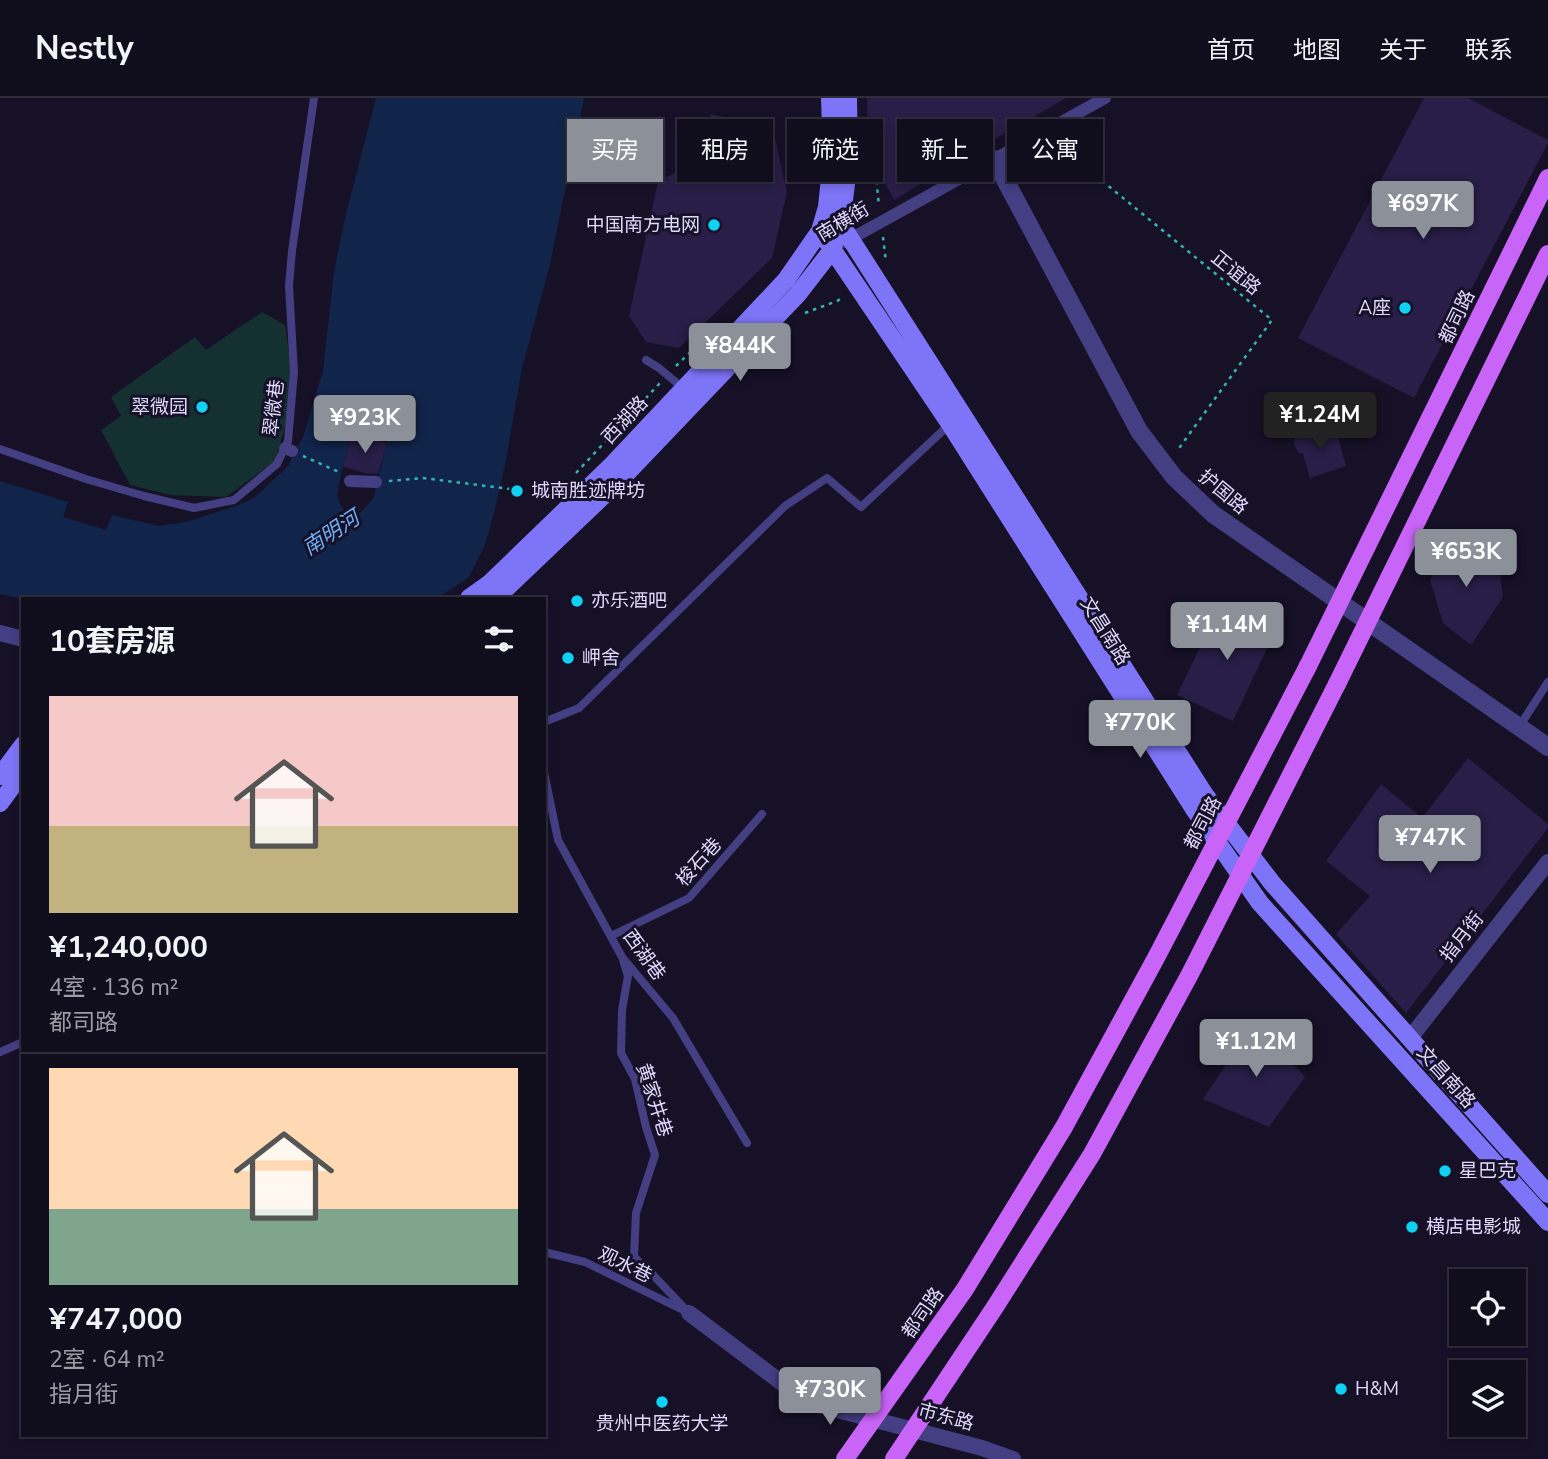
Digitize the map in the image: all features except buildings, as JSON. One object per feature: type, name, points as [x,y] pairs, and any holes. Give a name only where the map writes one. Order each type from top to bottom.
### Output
[{"type":"main road","name":"西湖路","points":[[482,597],[490,583],[613,464],[786,280],[820,231],[827,207],[832,159],[830,98]]},
{"type":"main road","name":"西湖路","points":[[482,597],[624,476],[798,294],[832,250],[845,232],[849,160],[848,98]]},
{"type":"main road","name":"都司路","points":[[845,1459],[965,1289],[1064,1127],[1157,956],[1308,666],[1548,178]]},
{"type":"main road","name":"文昌南路","points":[[820,231],[950,424],[1194,809],[1261,903],[1548,1222]]},
{"type":"main road","name":"文昌南路","points":[[845,232],[1205,795],[1272,883],[1548,1194]]},
{"type":"main road","points":[[894,1459],[1092,1154],[1189,974],[1337,684],[1548,254]]},
{"type":"main road","points":[[0,776],[21,748]]},
{"type":"main road","points":[[0,803],[21,775]]},
{"type":"street","name":"南横街","points":[[1067,119],[1105,98]]},
{"type":"street","name":"南横街","points":[[993,159],[1007,151]]},
{"type":"street","name":"护国路","points":[[993,159],[1139,431],[1174,477],[1213,514],[1548,747]]},
{"type":"street","name":"南横街","points":[[845,232],[946,182]]},
{"type":"street","name":"南横街","points":[[786,280],[832,250]]},
{"type":"street","points":[[349,481],[376,482]]},
{"type":"street","points":[[0,633],[21,638]]},
{"type":"street","name":"指月街","points":[[1409,1038],[1548,862]]},
{"type":"street","name":"市东路","points":[[689,1313],[807,1402],[982,1448],[1013,1459]]},
{"type":"lane","name":"翠微巷","points":[[0,449],[86,479],[194,508],[234,500],[277,464],[288,449],[294,372],[289,286],[314,98]]},
{"type":"lane","points":[[646,360],[684,388]]},
{"type":"lane","points":[[546,721],[579,708],[785,506],[827,478],[861,507],[950,424]]},
{"type":"lane","points":[[1519,727],[1548,682]]},
{"type":"lane","name":"西湖巷","points":[[546,782],[558,840],[622,957],[673,1018],[747,1143]]},
{"type":"lane","name":"梭石巷","points":[[611,936],[689,898],[762,814]]},
{"type":"lane","name":"黄家井巷","points":[[622,957],[628,976],[622,1010],[621,1054],[635,1079],[655,1155],[636,1213],[634,1258],[689,1313]]},
{"type":"lane","points":[[0,1052],[21,1043]]},
{"type":"lane","name":"观水巷","points":[[546,1252],[585,1262],[689,1313]]},
{"type":"path","name":"正谊路","points":[[1103,181],[1272,320],[1166,466]]},
{"type":"path","points":[[876,182],[878,198]]},
{"type":"path","points":[[800,314],[837,301]]},
{"type":"path","points":[[576,473],[681,361]]},
{"type":"path","points":[[288,449],[342,474],[349,481]]},
{"type":"path","points":[[376,482],[423,478],[510,489]]},
{"type":"green space","name":"翠微园","points":[[262,312],[285,325],[291,367],[287,420],[275,461],[226,497],[170,495],[130,485],[101,430],[121,416],[111,397],[195,337],[206,350]]},
{"type":"water","name":"南明河","points":[[376,98],[584,98],[580,119],[567,119],[567,181],[550,264],[522,368],[494,513],[485,545],[469,577],[439,597],[21,599],[0,594],[0,481],[68,502],[63,517],[106,530],[112,515],[159,526],[186,522],[239,505],[255,497],[288,466],[303,437],[323,371],[334,272]],"holes":[[[384,407],[391,425],[373,499],[357,516],[346,514],[338,499],[339,482],[360,413]]]},
{"type":"place","name":"中国南方电网","points":[[714,225]]},
{"type":"place","name":"A座","points":[[1405,308]]},
{"type":"place","name":"翠微园","points":[[202,407]]},
{"type":"place","name":"城南胜迹牌坊","points":[[517,491]]},
{"type":"place","name":"亦乐酒吧","points":[[577,601]]},
{"type":"place","name":"岬舍","points":[[568,658]]},
{"type":"place","name":"星巴克","points":[[1445,1171]]},
{"type":"place","name":"横店电影城","points":[[1412,1227]]},
{"type":"place","name":"H&M","points":[[1341,1389]]},
{"type":"place","name":"贵州中医药大学","points":[[662,1402]]}]
